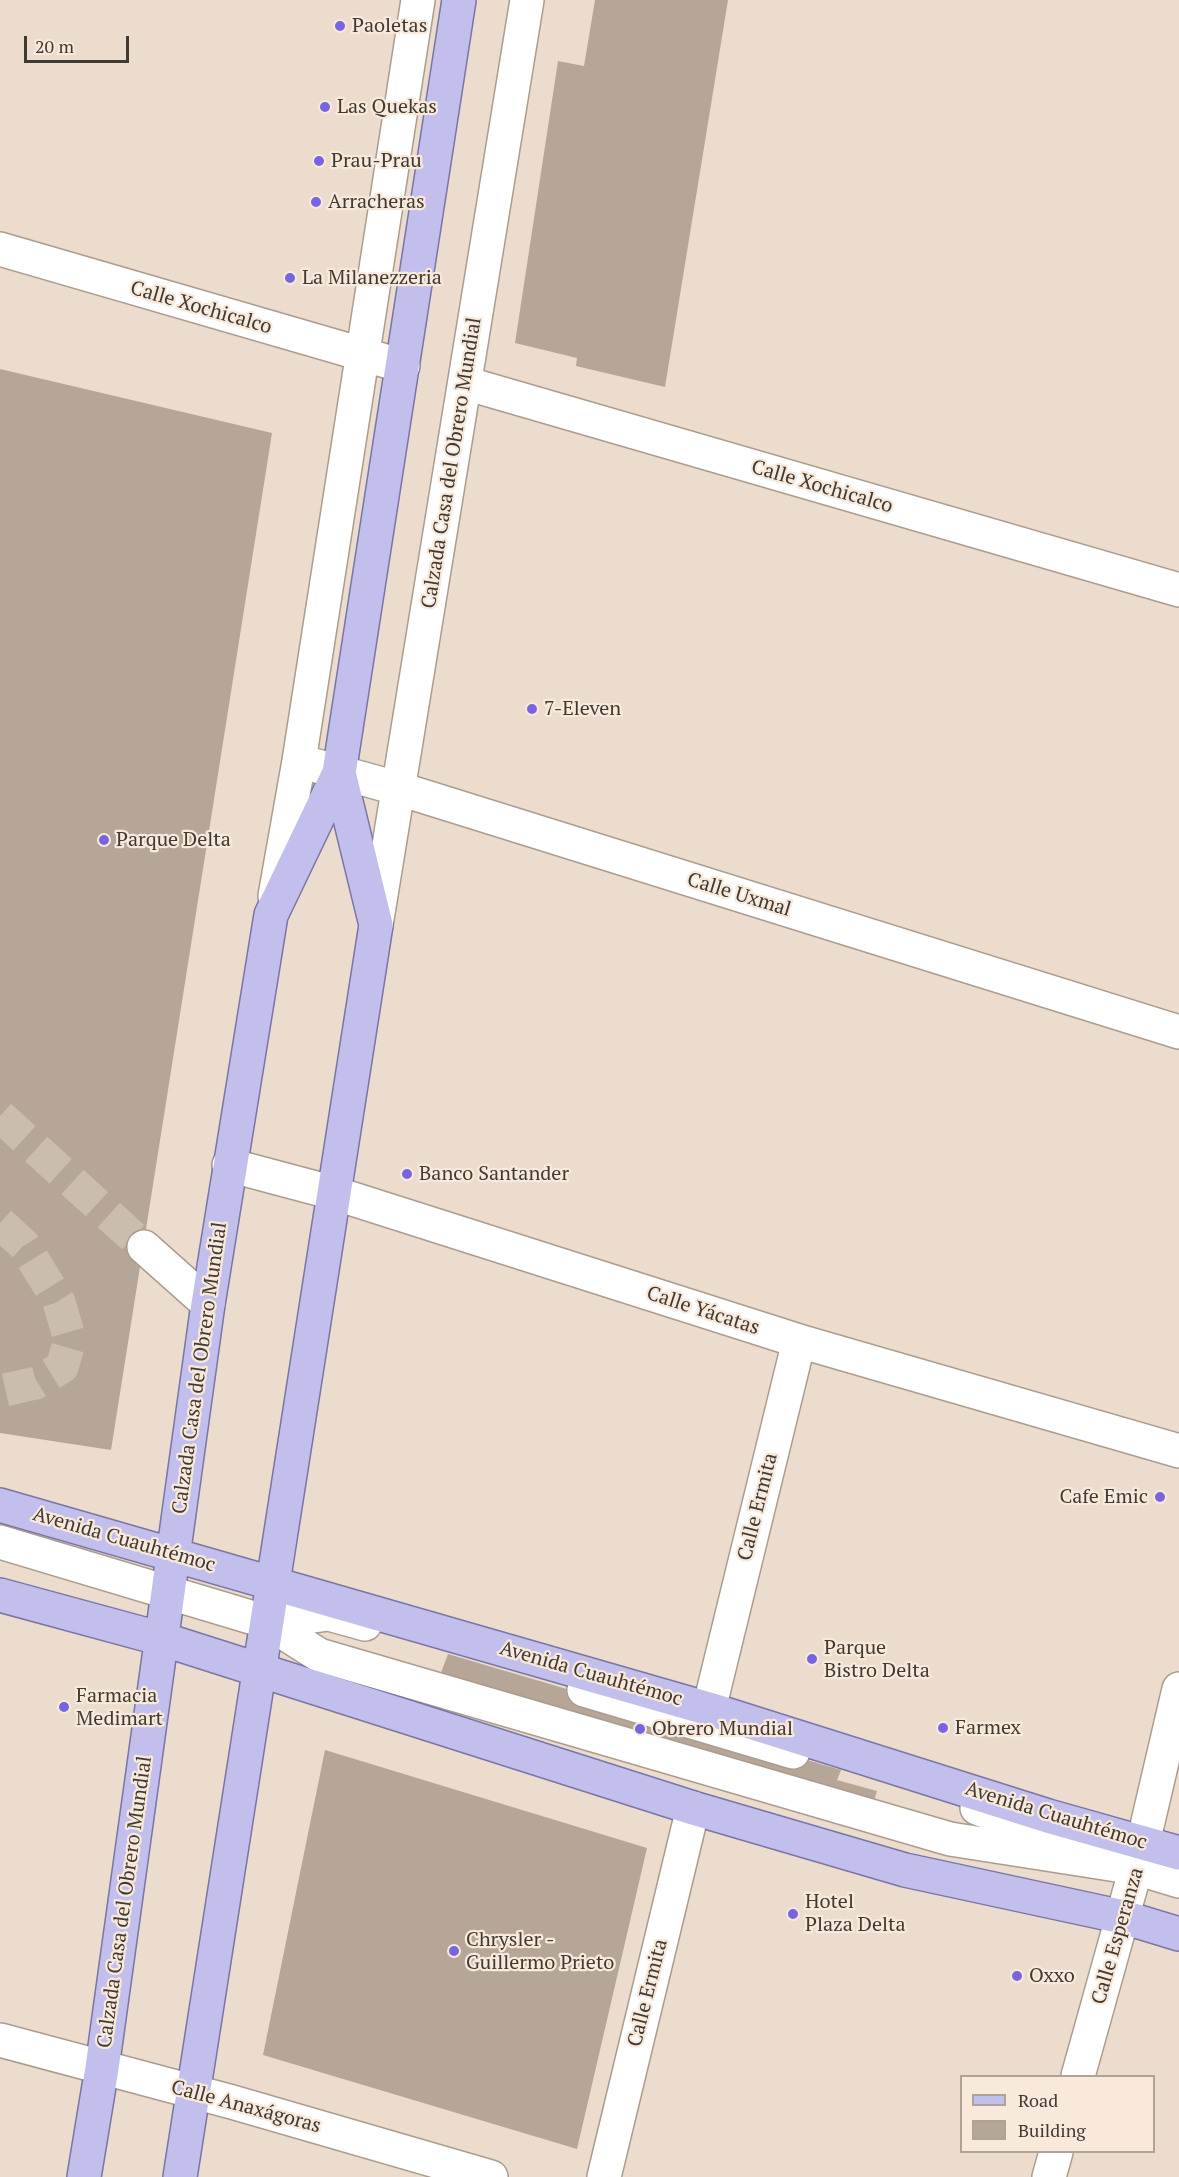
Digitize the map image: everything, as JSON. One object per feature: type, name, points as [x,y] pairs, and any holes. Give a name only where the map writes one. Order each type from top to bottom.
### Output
[{"type":"main road","name":"Calzada Casa del Obrero Mundial","points":[[84,2177],[102,2068],[208,1304],[271,915],[339,773],[459,0]]},
{"type":"main road","name":"Calzada Casa del Obrero Mundial","points":[[180,2177],[376,925],[339,773]]},
{"type":"main road","name":"Avenida Cuauhtémoc","points":[[0,1505],[709,1708],[1048,1816],[1140,1856],[1179,1853]]},
{"type":"main road","points":[[0,1595],[162,1639],[693,1808],[904,1870],[1123,1917],[1179,1934]]},
{"type":"street","name":"Calzada Casa del Obrero Mundial","points":[[271,915],[299,761],[418,0]]},
{"type":"street","name":"Calzada Casa del Obrero Mundial","points":[[376,925],[400,789],[526,0]]},
{"type":"street","name":"Calle Xochicalco","points":[[0,249],[403,366]]},
{"type":"street","name":"Calle Xochicalco","points":[[465,383],[1179,590]]},
{"type":"street","name":"Calle Uxmal","points":[[299,761],[400,789],[1179,1032]]},
{"type":"street","name":"Calle Yácatas","points":[[229,1165],[334,1193],[799,1341],[1179,1451]]},
{"type":"street","points":[[144,1246],[208,1304]]},
{"type":"street","name":"Calle Ermita","points":[[709,1708],[799,1341]]},
{"type":"street","name":"Avenida Cuauhtémoc","points":[[0,1542],[267,1622],[319,1655],[950,1839],[1140,1856]]},
{"type":"street","name":"Avenida Cuauhtémoc","points":[[267,1622],[329,1614],[1140,1856],[1179,1881]]},
{"type":"street","name":"Calle Esperanza","points":[[1078,2075],[1140,1856],[1179,1689]]},
{"type":"street","name":"Calle Ermita","points":[[604,2177],[693,1808]]},
{"type":"street","name":"Calle Anaxágoras","points":[[0,2040],[491,2177]]},
{"type":"street","points":[[1049,2177],[1055,2153]]},
{"type":"building","points":[[595,0],[728,0],[665,387],[576,366],[577,358],[515,343],[558,61],[584,66]]},
{"type":"building","name":"Parque Delta","points":[[0,369],[272,433],[111,1450],[0,1433]]},
{"type":"building","points":[[448,1654],[841,1770],[837,1780],[877,1791],[872,1807],[439,1678]]},
{"type":"building","name":"Chrysler - Guillermo Prieto","points":[[325,1750],[647,1848],[577,2149],[263,2055]]},
{"type":"tunnel","points":[[0,1116],[144,1247]]},
{"type":"tunnel","points":[[0,1223],[24,1245],[59,1302],[70,1340],[62,1367],[36,1383],[0,1391]]},
{"type":"place","name":"Paoletas","points":[[340,26]]},
{"type":"place","name":"Las Quekas","points":[[325,107]]},
{"type":"place","name":"Prau-Prau","points":[[319,161]]},
{"type":"place","name":"Arracheras","points":[[316,202]]},
{"type":"place","name":"La Milanezzeria","points":[[290,278]]},
{"type":"place","name":"7-Eleven","points":[[532,709]]},
{"type":"place","name":"Parque Delta","points":[[104,840]]},
{"type":"place","name":"Banco Santander","points":[[407,1174]]},
{"type":"place","name":"Cafe Emic","points":[[1160,1497]]},
{"type":"place","name":"Parque Bistro Delta","points":[[812,1659]]},
{"type":"place","name":"Farmacia Medimart","points":[[64,1707]]},
{"type":"place","name":"Farmex","points":[[943,1728]]},
{"type":"place","name":"Obrero Mundial","points":[[640,1729]]},
{"type":"place","name":"Hotel Plaza Delta","points":[[793,1914]]},
{"type":"place","name":"Chrysler - Guillermo Prieto","points":[[454,1951]]},
{"type":"place","name":"Oxxo","points":[[1017,1976]]}]
